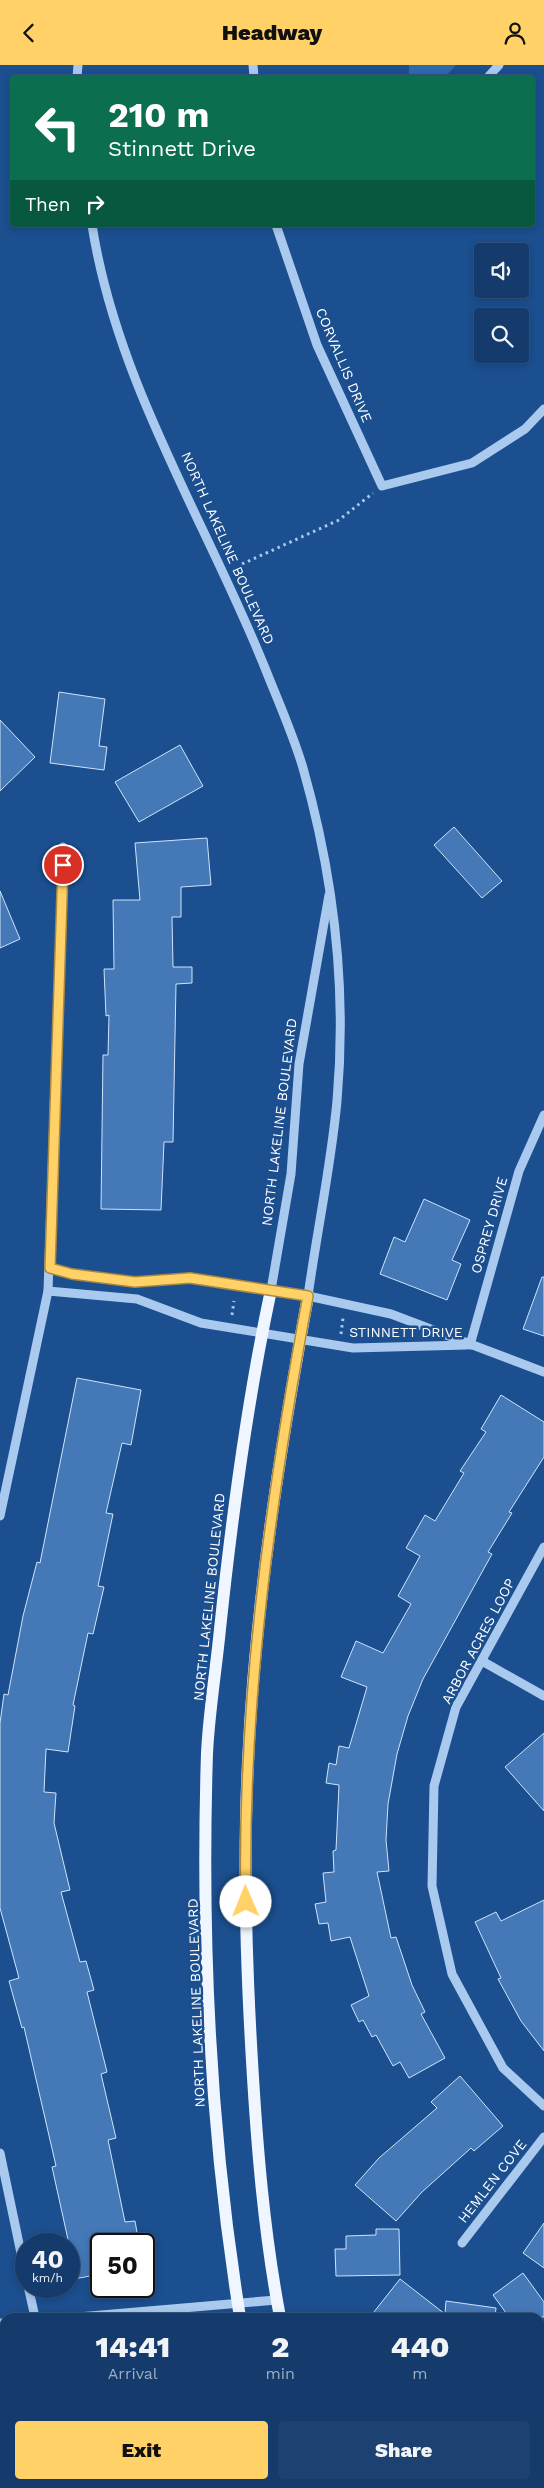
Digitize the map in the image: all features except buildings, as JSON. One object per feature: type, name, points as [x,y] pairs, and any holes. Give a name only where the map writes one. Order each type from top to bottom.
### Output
[{"type":"main road","name":"NORTH LAKELINE BOULEVARD","points":[[239,2313],[219,2161],[211,2053],[206,1906],[208,1750],[232,1512],[271,1290]]},
{"type":"main road","name":"NORTH LAKELINE BOULEVARD","points":[[279,2313],[259,2177],[248,1991],[245,1862],[247,1780],[254,1668],[278,1465],[308,1296]]},
{"type":"street","points":[[490,75],[499,65]]},
{"type":"street","name":"NORTH LAKELINE BOULEVARD","points":[[92,227],[112,312],[132,372],[265,667],[303,767],[330,885],[338,936],[341,1025],[337,1103],[308,1296]]},
{"type":"street","name":"CORVALLIS DRIVE","points":[[277,227],[317,345],[382,485]]},
{"type":"street","points":[[382,485],[472,463],[525,429],[544,409]]},
{"type":"street","points":[[0,1516],[48,1291],[63,847]]},
{"type":"street","name":"NORTH LAKELINE BOULEVARD","points":[[271,1290],[291,1175],[299,1064],[330,885]]},
{"type":"street","name":"OSPREY DRIVE","points":[[470,1345],[519,1171],[544,1115]]},
{"type":"street","name":"STINNETT DRIVE","points":[[50,1268],[72,1274],[135,1282],[190,1278],[308,1296],[391,1314],[544,1372]]},
{"type":"street","name":"STINNETT DRIVE","points":[[48,1291],[137,1299],[200,1323],[354,1348],[470,1345]]},
{"type":"street","name":"ARBOR ACRES LOOP","points":[[544,1547],[456,1707],[434,1787],[432,1885],[452,1974],[503,2068],[544,2106]]},
{"type":"street","points":[[482,1661],[544,1697]]},
{"type":"street","name":"HEMLEN COVE","points":[[462,2243],[544,2137]]},
{"type":"street","points":[[0,2153],[17,2233]]},
{"type":"street","points":[[31,2298],[34,2313]]},
{"type":"street","points":[[127,2313],[276,2300]]},
{"type":"path","points":[[242,564],[339,520],[382,485]]},
{"type":"path","points":[[232,1315],[234,1301]]},
{"type":"path","points":[[340,1334],[344,1316]]},
{"type":"shaded area","points":[[409,65],[456,65],[447,75],[409,75]]},
{"type":"route","points":[[63,865],[50,1268],[72,1274],[135,1282],[190,1278],[308,1296],[279,1455],[254,1668],[248,1762],[245,1862],[246,1902]]}]
